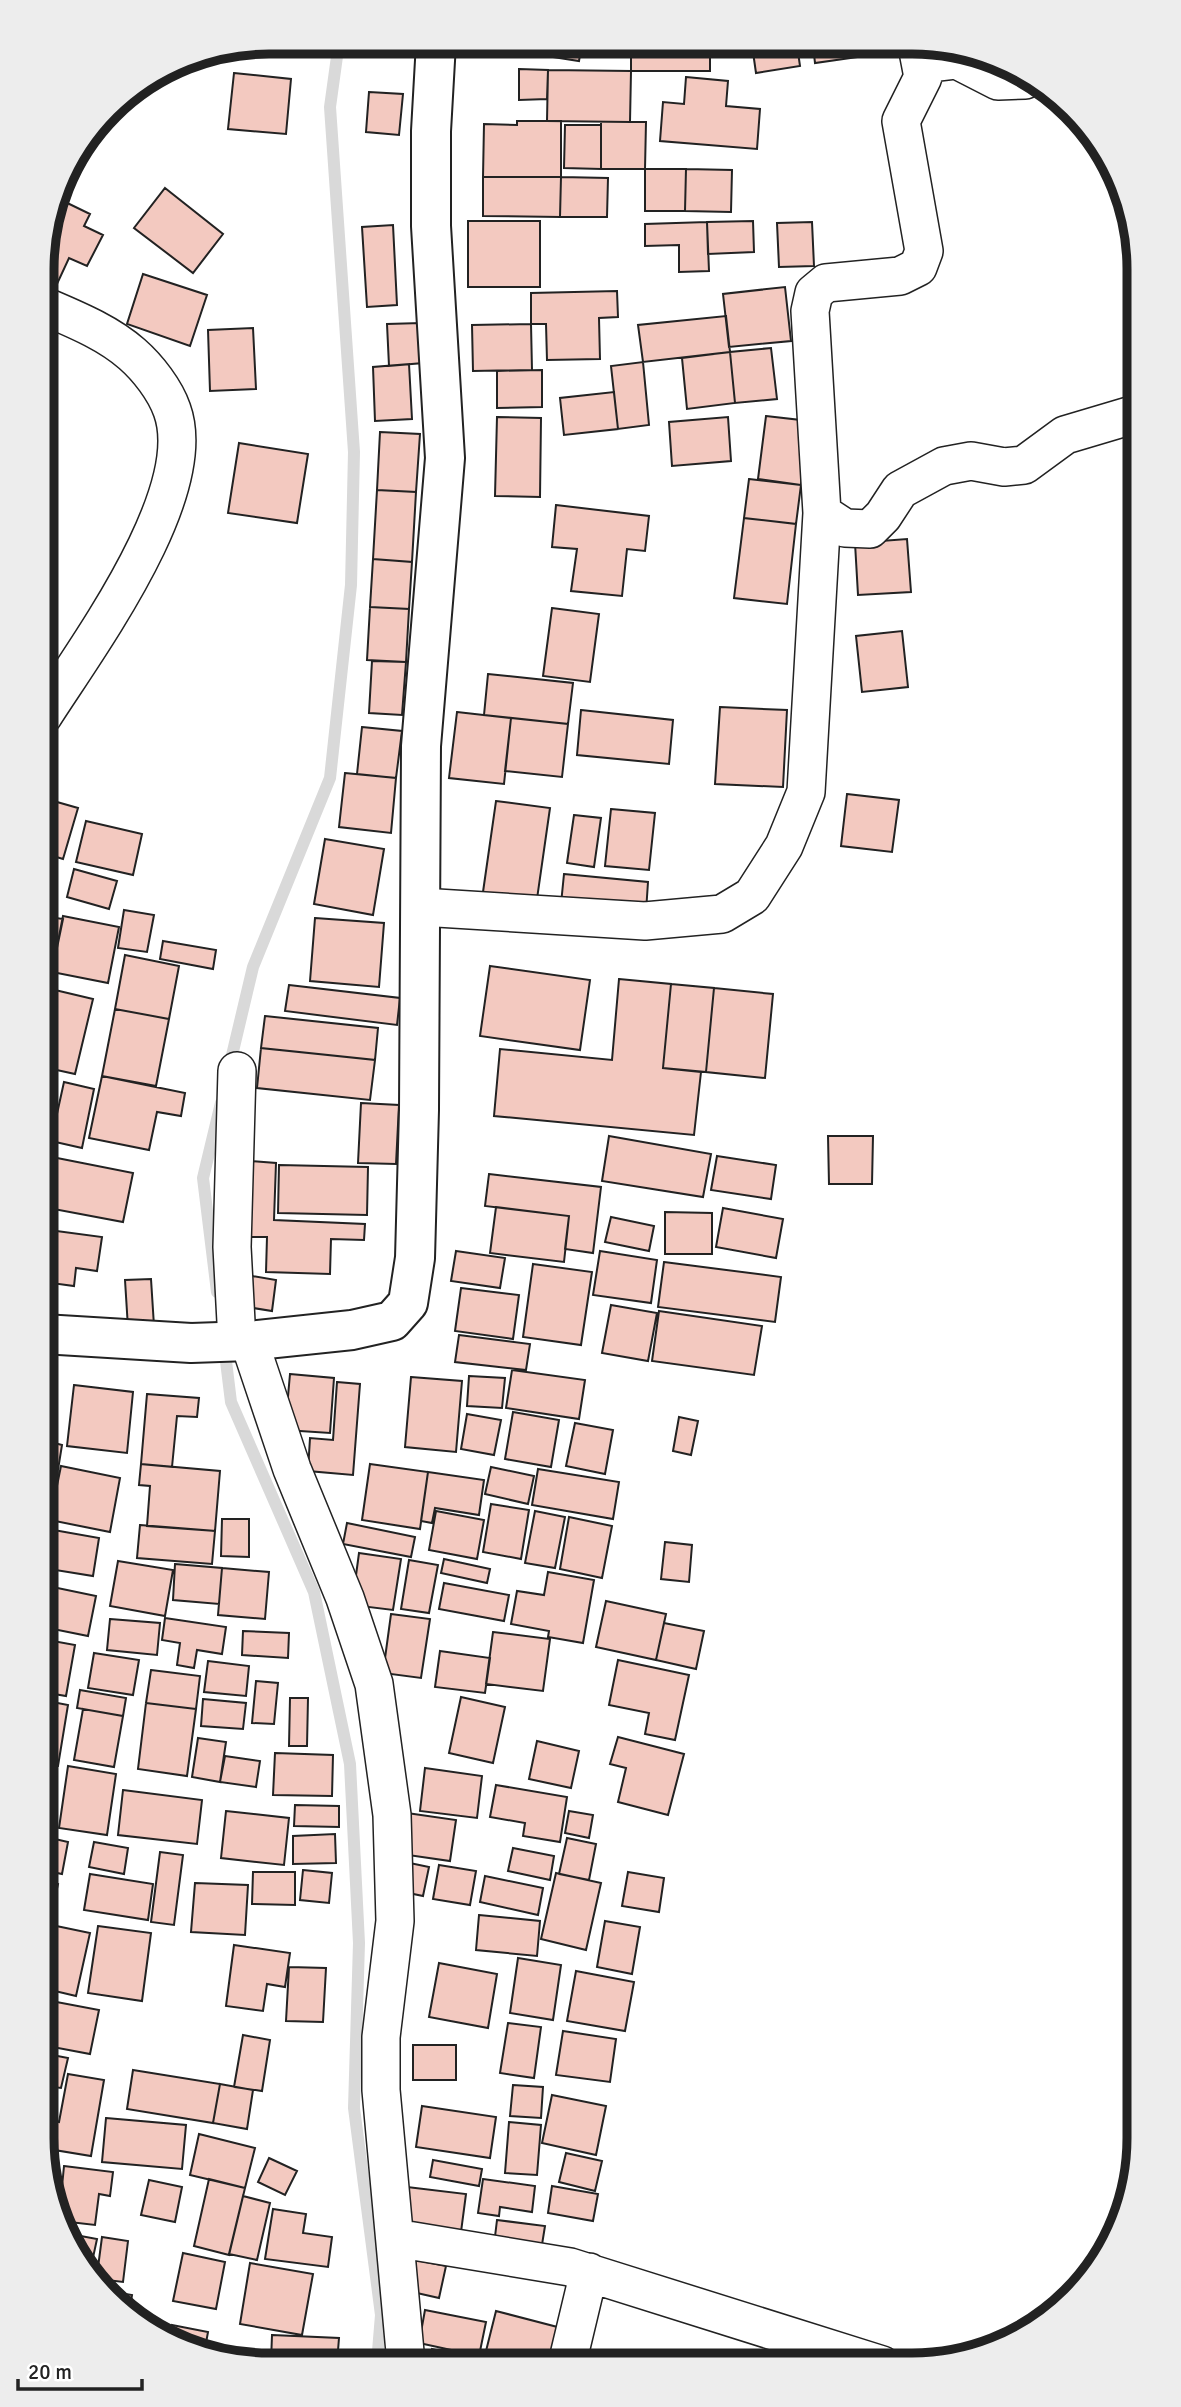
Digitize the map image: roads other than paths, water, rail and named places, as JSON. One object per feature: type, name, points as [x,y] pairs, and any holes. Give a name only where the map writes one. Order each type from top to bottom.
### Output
[{"type":"street","points":[[54,1335],[191,1343],[352,1331],[392,1321],[408,1303],[415,1258],[422,722],[445,458],[431,226],[430,131],[435,54]]},
{"type":"street","points":[[421,906],[645,921],[722,914],[752,896],[784,846],[806,792],[822,513],[810,310],[814,293],[826,283],[900,276],[918,267],[924,251],[901,121],[923,77],[920,55],[957,60],[998,81],[1015,80]]},
{"type":"street","points":[[55,311],[88,326],[132,354],[157,383],[173,411],[176,440],[170,489],[153,533],[125,586],[55,697]]},
{"type":"street","points":[[822,513],[845,528],[870,529],[883,516],[900,490],[944,466],[971,461],[1004,467],[1024,465],[1065,435],[1127,417]]},
{"type":"street","points":[[237,1071],[232,1247],[240,1341],[345,1598],[374,1684],[392,1815],[395,1921],[381,2037],[385,2145],[405,2353]]},
{"type":"street","points":[[395,2238],[589,2272],[844,2353]]},
{"type":"street","points":[[570,2353],[589,2272]]},
{"type":"waterway","points":[[229,1068],[253,967],[330,778],[351,585],[354,452],[330,107],[337,54]]},
{"type":"waterway","points":[[217,1292],[203,1178],[221,1103]]},
{"type":"waterway","points":[[224,1345],[231,1402],[314,1592],[350,1764],[359,1943],[354,2108],[381,2315],[378,2353]]}]
